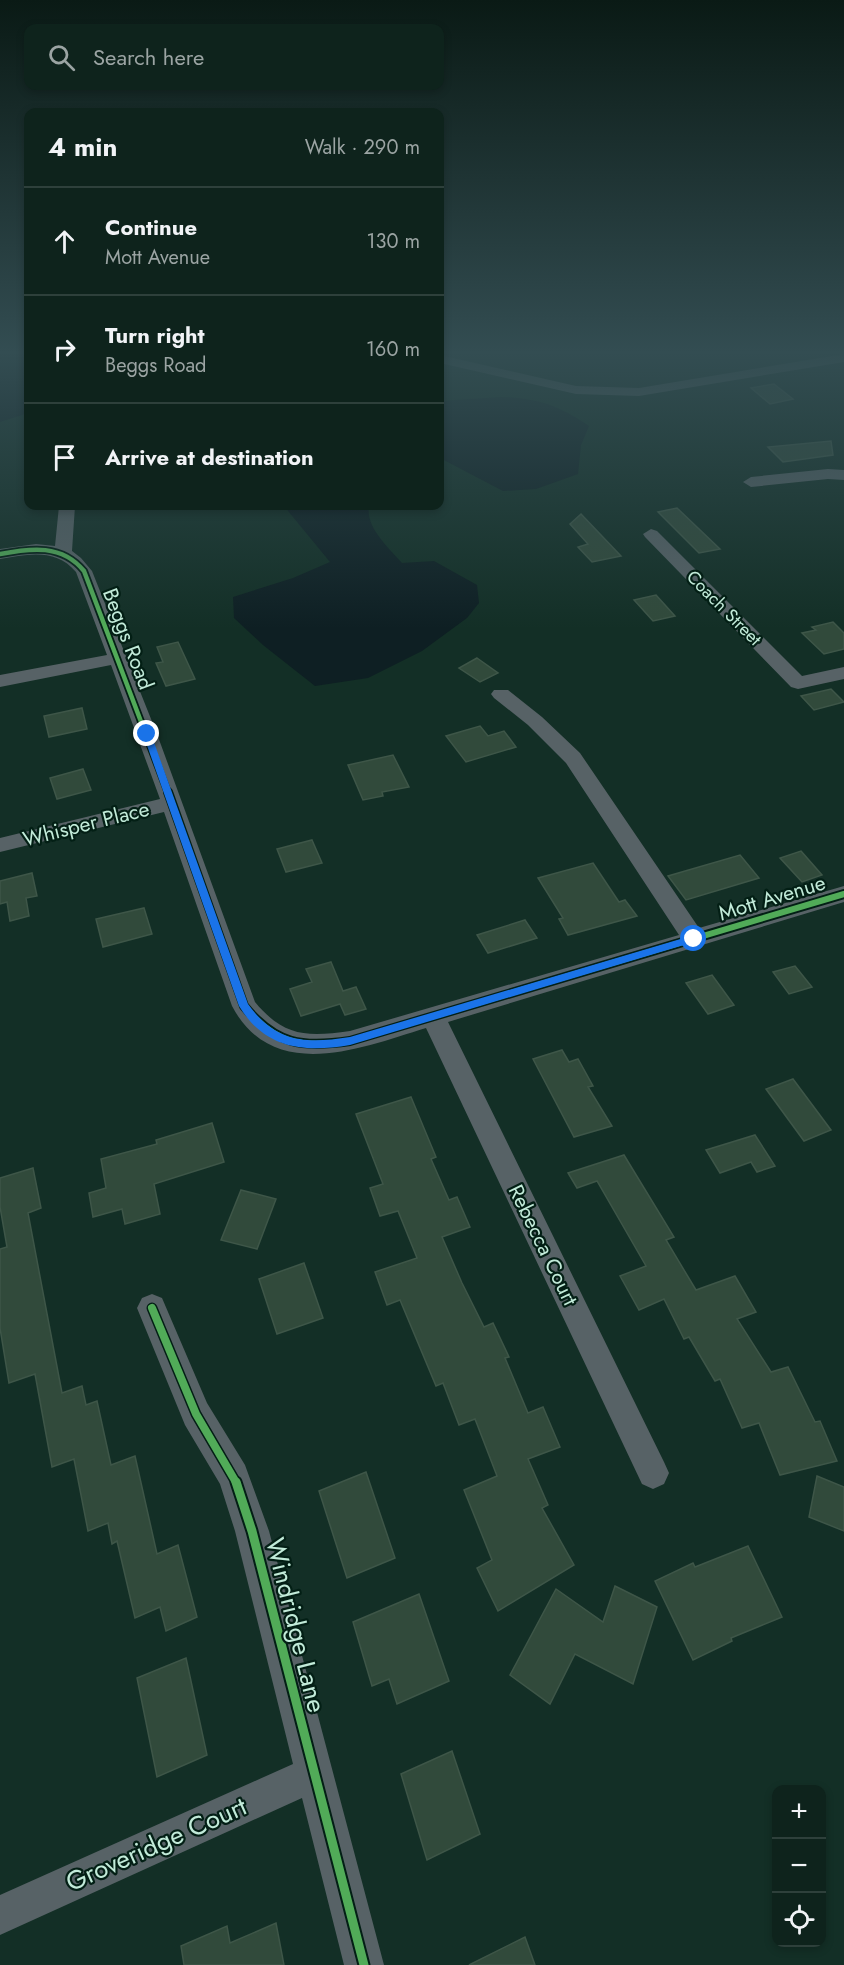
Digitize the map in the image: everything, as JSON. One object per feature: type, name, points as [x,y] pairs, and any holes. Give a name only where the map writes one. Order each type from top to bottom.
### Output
[{"type":"street","points":[[751,482],[828,474],[844,475]]},
{"type":"street","points":[[5,553],[46,550],[63,554],[67,510]]},
{"type":"street","name":"Coach Street","points":[[651,534],[798,683],[844,673]]},
{"type":"street","name":"Beggs Road","points":[[63,554],[70,557],[84,571],[118,658],[244,1006],[257,1024],[275,1036],[294,1043]]},
{"type":"street","points":[[0,681],[118,658]]},
{"type":"street","points":[[501,694],[535,721],[573,758],[694,939]]},
{"type":"street","name":"Whisper Place","points":[[0,845],[171,803]]},
{"type":"street","name":"Mott Avenue","points":[[294,1043],[322,1046],[350,1041],[844,894]]},
{"type":"street","name":"Rebecca Court","points":[[433,1017],[653,1473]]},
{"type":"street","name":"Windridge Lane","points":[[152,1308],[196,1414],[234,1476],[252,1531],[364,1965]]},
{"type":"street","name":"Groveridge Court","points":[[0,1915],[313,1774]]},
{"type":"shaded area","points":[[444,446],[581,446],[578,474],[536,489],[503,491],[444,460]]},
{"type":"shaded area","points":[[287,510],[369,510],[374,529],[402,563],[434,561],[477,585],[479,603],[467,618],[422,651],[368,678],[315,686],[263,645],[234,618],[233,597],[293,578],[330,562]]},
{"type":"building","points":[[832,446],[833,455],[783,462],[768,447]]},
{"type":"building","points":[[677,508],[720,549],[699,553],[658,512]]},
{"type":"building","points":[[581,514],[621,556],[592,562],[578,547],[588,544],[570,524]]},
{"type":"building","points":[[656,595],[675,616],[653,621],[634,600]]},
{"type":"building","points":[[833,622],[844,633],[844,649],[824,654],[802,633],[816,630],[812,627]]},
{"type":"building","points":[[178,642],[195,679],[166,686],[156,663],[163,662],[157,647]]},
{"type":"building","points":[[477,658],[498,673],[480,682],[459,668]]},
{"type":"building","points":[[831,689],[844,702],[814,710],[801,696]]},
{"type":"building","points":[[82,708],[87,729],[49,737],[44,716]]},
{"type":"building","points":[[480,726],[488,736],[504,731],[516,747],[466,762],[446,736]]},
{"type":"building","points":[[393,755],[409,787],[382,792],[383,796],[363,800],[348,765]]},
{"type":"building","points":[[83,769],[91,790],[57,799],[50,778]]},
{"type":"building","points":[[312,840],[322,863],[286,872],[277,849]]},
{"type":"building","points":[[801,851],[822,875],[802,882],[780,858]]},
{"type":"building","points":[[740,855],[759,878],[686,900],[668,876]]},
{"type":"building","points":[[593,863],[619,902],[625,900],[637,916],[568,935],[559,919],[563,918],[538,878]]},
{"type":"building","points":[[32,873],[37,896],[26,898],[29,916],[10,921],[7,902],[0,904],[0,881]]},
{"type":"building","points":[[144,908],[152,934],[103,947],[96,919]]},
{"type":"building","points":[[525,920],[537,938],[488,953],[477,935]]},
{"type":"building","points":[[331,962],[343,991],[356,987],[366,1009],[345,1015],[340,1004],[301,1016],[290,989],[312,982],[306,969]]},
{"type":"building","points":[[795,966],[812,987],[789,994],[773,972]]},
{"type":"building","points":[[712,975],[734,1005],[708,1014],[686,983]]},
{"type":"building","points":[[562,1050],[569,1062],[578,1059],[593,1086],[588,1087],[612,1126],[574,1137],[533,1059]]},
{"type":"building","points":[[793,1079],[831,1130],[804,1141],[766,1089]]},
{"type":"building","points":[[411,1097],[436,1157],[431,1159],[449,1200],[457,1197],[470,1227],[442,1237],[484,1327],[493,1323],[509,1357],[505,1358],[528,1413],[543,1407],[560,1447],[528,1459],[548,1505],[542,1508],[574,1565],[498,1611],[477,1568],[492,1560],[464,1490],[497,1476],[475,1419],[459,1425],[443,1383],[436,1386],[400,1300],[387,1305],[375,1272],[417,1258],[398,1211],[380,1216],[370,1188],[383,1184],[356,1114]]},
{"type":"building","points":[[212,1123],[224,1162],[154,1184],[160,1214],[125,1224],[122,1209],[93,1217],[89,1193],[106,1188],[101,1159],[157,1144],[156,1140]]},
{"type":"building","points":[[755,1135],[775,1166],[757,1172],[751,1162],[720,1173],[706,1150]]},
{"type":"building","points":[[624,1155],[674,1237],[666,1240],[696,1290],[735,1276],[756,1312],[737,1319],[771,1372],[788,1367],[815,1422],[820,1421],[837,1461],[780,1475],[759,1423],[742,1428],[720,1379],[715,1381],[689,1337],[684,1339],[664,1299],[639,1310],[620,1276],[646,1266],[597,1181],[577,1188],[568,1173]]},
{"type":"building","points":[[33,1168],[41,1208],[28,1213],[62,1393],[82,1386],[86,1405],[97,1401],[111,1465],[135,1456],[157,1554],[178,1545],[197,1617],[166,1631],[160,1607],[135,1618],[117,1541],[112,1544],[108,1523],[88,1531],[74,1459],[52,1467],[35,1374],[9,1383],[0,1328],[0,1249],[7,1247],[0,1207],[0,1178]]},
{"type":"building","points":[[241,1190],[276,1199],[257,1249],[221,1240]]},
{"type":"building","points":[[304,1263],[323,1318],[277,1334],[259,1279]]},
{"type":"building","points":[[366,1472],[395,1558],[347,1578],[319,1491]]},
{"type":"building","points":[[817,1476],[844,1487],[844,1531],[809,1517]]},
{"type":"building","points":[[748,1546],[782,1617],[731,1638],[732,1641],[693,1660],[655,1581],[693,1563],[695,1567]]},
{"type":"building","points":[[615,1586],[657,1607],[633,1684],[575,1654],[550,1704],[510,1675],[556,1589],[603,1622]]},
{"type":"building","points":[[419,1594],[449,1681],[397,1704],[389,1679],[372,1686],[353,1622]]},
{"type":"building","points":[[186,1658],[207,1755],[157,1777],[137,1678]]},
{"type":"building","points":[[452,1751],[480,1834],[427,1860],[401,1774]]},
{"type":"building","points":[[276,1923],[284,1965],[184,1965],[181,1946],[227,1926],[230,1943]]},
{"type":"building","points":[[525,1937],[535,1965],[469,1965]]},
{"type":"cycle path","points":[[0,554],[36,549],[54,550],[72,558],[84,571],[147,734],[244,1006],[266,1030],[290,1042],[318,1045],[350,1041],[844,894]]},
{"type":"cycle path","points":[[152,1308],[196,1414],[234,1476],[252,1531],[364,1965]]},
{"type":"route","points":[[147,734],[244,1006],[257,1024],[275,1036],[294,1043],[322,1046],[350,1041],[694,939]]}]
